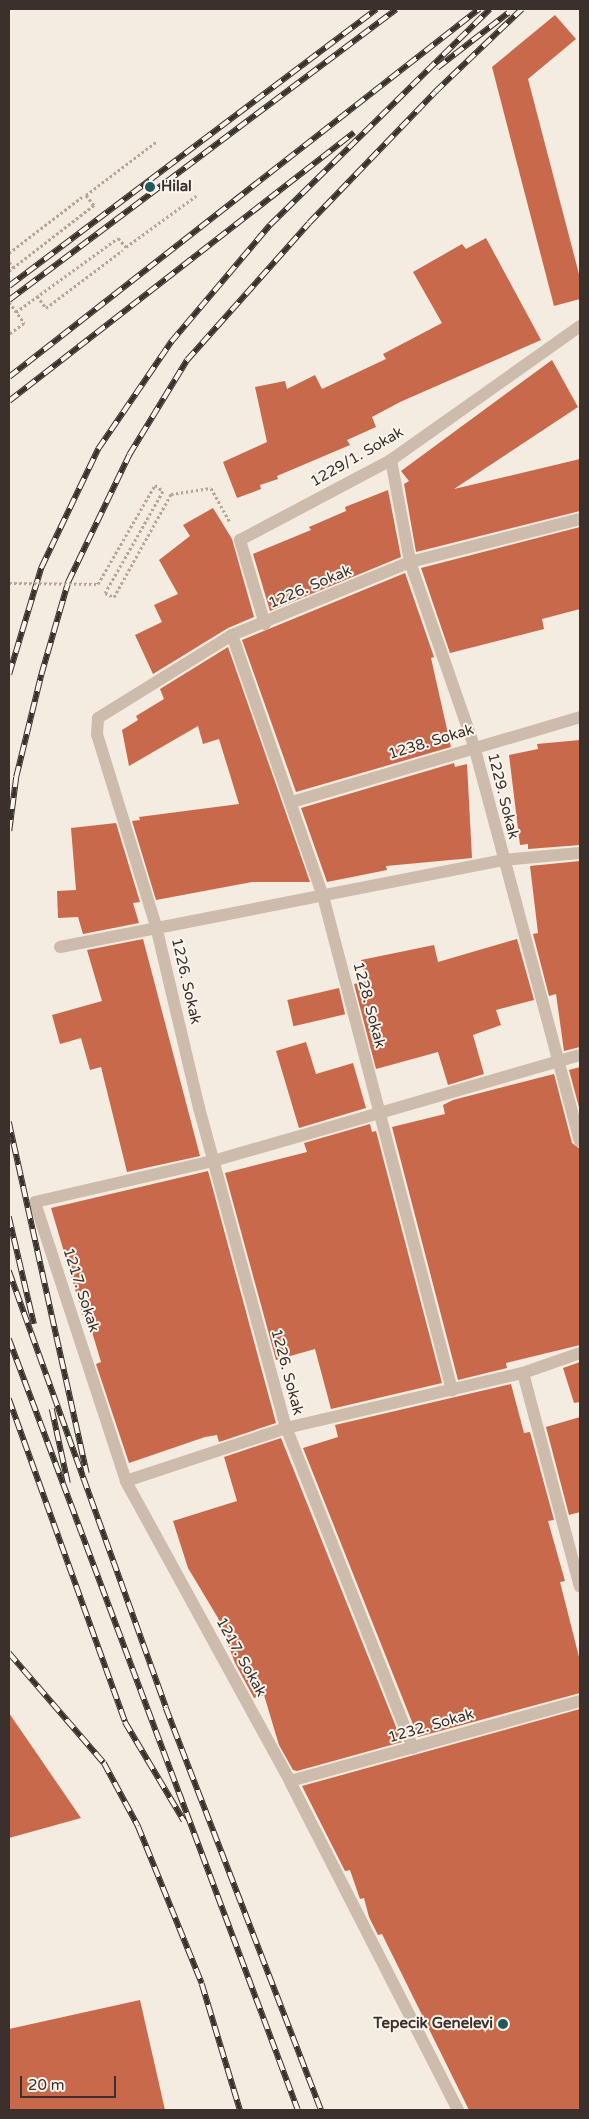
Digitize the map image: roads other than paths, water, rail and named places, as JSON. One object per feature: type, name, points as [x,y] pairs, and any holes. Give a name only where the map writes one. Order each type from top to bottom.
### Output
[{"type":"street","name":"1229/1. Sokak","points":[[265,624],[240,540],[391,460],[580,326]]},
{"type":"street","name":"1229. Sokak","points":[[391,460],[410,562],[474,746],[502,860],[560,1060],[580,1141]]},
{"type":"street","name":"1226. Sokak","points":[[413,1748],[286,1428],[214,1161],[156,926],[97,734],[98,718],[232,635],[265,624],[410,562],[580,519]]},
{"type":"street","name":"1228. Sokak","points":[[232,635],[292,802],[323,896],[452,1390]]},
{"type":"street","name":"1238. Sokak","points":[[292,802],[474,746],[580,717]]},
{"type":"street","points":[[60,947],[156,926],[323,896],[502,860],[580,853]]},
{"type":"street","points":[[214,1161],[380,1111],[580,1055]]},
{"type":"street","name":"1217. Sokak","points":[[214,1161],[35,1202],[126,1481],[290,1781],[458,2110]]},
{"type":"street","points":[[126,1481],[286,1428],[523,1373],[580,1353]]},
{"type":"street","points":[[523,1373],[580,1587]]},
{"type":"street","name":"1232. Sokak","points":[[290,1781],[580,1701]]},
{"type":"railway","points":[[9,286],[376,9]]},
{"type":"railway","points":[[9,300],[396,9]]},
{"type":"railway","points":[[9,377],[479,9]]},
{"type":"railway","points":[[9,674],[41,568],[98,449],[171,342],[270,225],[490,9]]},
{"type":"railway","points":[[9,831],[16,777],[41,675],[68,582],[129,455],[187,360],[309,223],[435,92],[522,9]]},
{"type":"railway","points":[[437,68],[508,13]]},
{"type":"railway","points":[[9,401],[354,132]]},
{"type":"railway","points":[[9,1122],[87,1473]]},
{"type":"railway","points":[[9,1217],[34,1324]]},
{"type":"railway","points":[[9,1271],[166,1708],[321,2110]]},
{"type":"railway","points":[[9,1339],[298,2110]]},
{"type":"railway","points":[[9,1399],[125,1722],[184,1821]]},
{"type":"railway","points":[[52,1409],[68,1483]]},
{"type":"railway","points":[[9,1653],[104,1763],[138,1826],[202,1984],[240,2110]]},
{"type":"place","name":"Hilal","points":[[150,187]]},
{"type":"place","name":"Tepecik Genelevi","points":[[503,2024]]}]
